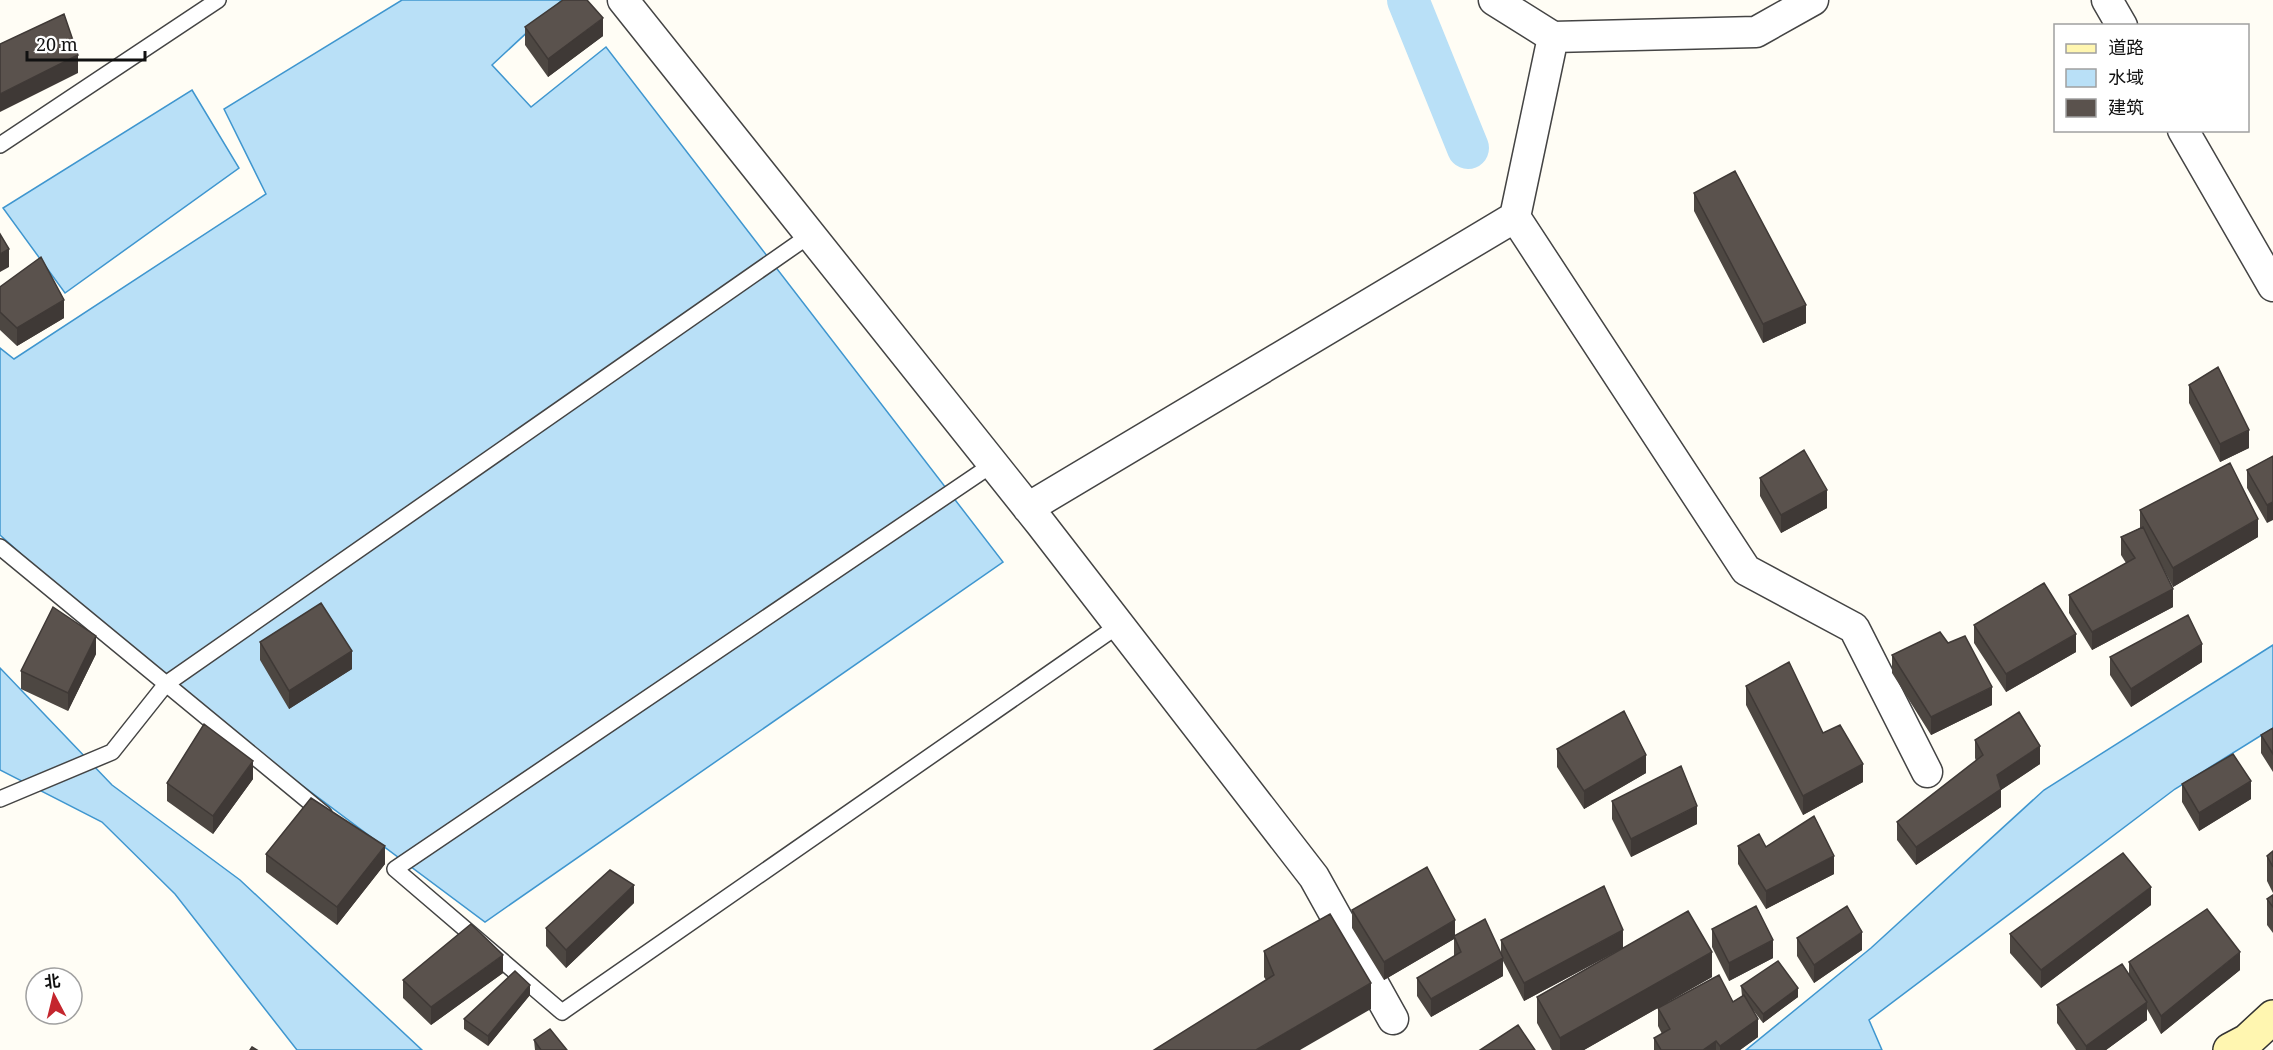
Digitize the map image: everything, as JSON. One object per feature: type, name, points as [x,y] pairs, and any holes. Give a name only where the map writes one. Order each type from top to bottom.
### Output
[{"type":"street","points":[[623,0],[1028,508],[1314,877],[1393,1019]]},
{"type":"street","points":[[1494,0],[1553,37],[1756,32],[1813,0]]},
{"type":"street","points":[[2107,0],[2121,24]]},
{"type":"street","points":[[1553,37],[1515,217],[1746,570],[1854,628],[1927,772]]},
{"type":"street","points":[[2184,132],[2273,286]]},
{"type":"street","points":[[1028,508],[1515,217]]},
{"type":"street","points":[[2230,1050],[2247,1041],[2273,1017]]},
{"type":"lane","points":[[0,145],[218,0]]},
{"type":"lane","points":[[0,799],[112,752],[166,684],[810,235]]},
{"type":"lane","points":[[993,464],[395,869],[562,1012],[1119,625]]},
{"type":"lane","points":[[0,547],[339,826]]},
{"type":"water","points":[[402,0],[562,0],[492,65],[531,107],[606,47],[1003,562],[485,922],[166,684],[0,535],[0,348],[14,359],[266,194],[224,109]]},
{"type":"water","points":[[192,90],[239,168],[65,293],[3,208]]},
{"type":"water","points":[[2273,645],[2273,728],[2175,789],[1869,1020],[1882,1050],[1746,1050],[1871,948],[2044,790]]},
{"type":"water","points":[[0,668],[112,785],[240,880],[422,1050],[297,1050],[175,894],[102,822],[0,770]]},
{"type":"building","points":[[563,0],[587,0],[603,18],[548,59],[525,27]]},
{"type":"building","points":[[64,14],[78,55],[0,94],[0,44]]},
{"type":"building","points":[[1735,171],[1806,305],[1763,324],[1694,193]]},
{"type":"building","points":[[0,234],[9,249],[0,254]]},
{"type":"building","points":[[41,257],[64,300],[17,328],[0,312],[0,287]]},
{"type":"building","points":[[2218,367],[2249,430],[2220,444],[2189,385]]},
{"type":"building","points":[[1804,450],[1827,490],[1781,515],[1760,478]]},
{"type":"building","points":[[2273,456],[2273,502],[2267,505],[2247,470]]},
{"type":"building","points":[[2230,463],[2258,519],[2173,568],[2140,510]]},
{"type":"building","points":[[2143,527],[2173,589],[2092,632],[2069,595],[2135,558],[2121,537]]},
{"type":"building","points":[[2044,583],[2076,634],[2006,674],[1974,625]]},
{"type":"building","points":[[321,603],[352,651],[289,691],[260,642]]},
{"type":"building","points":[[53,607],[96,636],[68,693],[21,671]]},
{"type":"building","points":[[2188,615],[2202,644],[2131,689],[2110,657]]},
{"type":"building","points":[[1940,632],[1948,643],[1965,636],[1992,687],[1931,717],[1892,655]]},
{"type":"building","points":[[1789,662],[1823,733],[1840,725],[1863,764],[1803,796],[1746,686]]},
{"type":"building","points":[[1624,711],[1646,755],[1584,791],[1557,749]]},
{"type":"building","points":[[2019,712],[2040,746],[1997,775],[2001,789],[1916,847],[1897,822],[1983,755],[1975,740]]},
{"type":"building","points":[[204,724],[253,761],[213,816],[167,783]]},
{"type":"building","points":[[2273,728],[2273,754],[2261,735]]},
{"type":"building","points":[[2233,754],[2251,781],[2199,813],[2182,784]]},
{"type":"building","points":[[1681,766],[1697,806],[1631,839],[1612,801]]},
{"type":"building","points":[[311,798],[385,846],[337,907],[266,854]]},
{"type":"building","points":[[1814,816],[1834,856],[1766,891],[1738,846],[1759,834],[1766,847]]},
{"type":"building","points":[[2273,851],[2273,867],[2267,856]]},
{"type":"building","points":[[2123,853],[2151,887],[2041,970],[2010,934]]},
{"type":"building","points":[[1427,867],[1455,920],[1384,962],[1352,910]]},
{"type":"building","points":[[610,870],[634,885],[566,950],[546,928]]},
{"type":"building","points":[[1604,886],[1623,930],[1524,983],[1501,940]]},
{"type":"building","points":[[2273,895],[2273,907],[2267,899]]},
{"type":"building","points":[[1756,906],[1773,940],[1729,963],[1712,929]]},
{"type":"building","points":[[1847,906],[1862,932],[1814,965],[1797,938]]},
{"type":"building","points":[[2207,909],[2240,952],[2161,1016],[2129,962]]},
{"type":"building","points":[[1688,911],[1712,952],[1560,1038],[1537,997]]},
{"type":"building","points":[[1330,914],[1371,983],[1256,1050],[1154,1050],[1274,975],[1264,951]]},
{"type":"building","points":[[1485,919],[1503,958],[1431,999],[1417,978],[1461,952],[1454,936]]},
{"type":"building","points":[[471,924],[503,955],[431,1007],[403,980]]},
{"type":"building","points":[[1778,961],[1798,988],[1763,1014],[1741,986]]},
{"type":"building","points":[[2122,964],[2147,1002],[2086,1046],[2057,1005]]},
{"type":"building","points":[[515,971],[530,985],[488,1036],[464,1019]]},
{"type":"building","points":[[1719,975],[1733,1002],[1744,995],[1758,1019],[1720,1046],[1716,1041],[1703,1050],[1661,1050],[1654,1038],[1670,1029],[1658,1008]]},
{"type":"building","points":[[1518,1025],[1535,1050],[1480,1050]]},
{"type":"building","points":[[550,1029],[567,1050],[541,1050],[534,1040]]},
{"type":"waterway","points":[[1408,0],[1468,148]]}]
